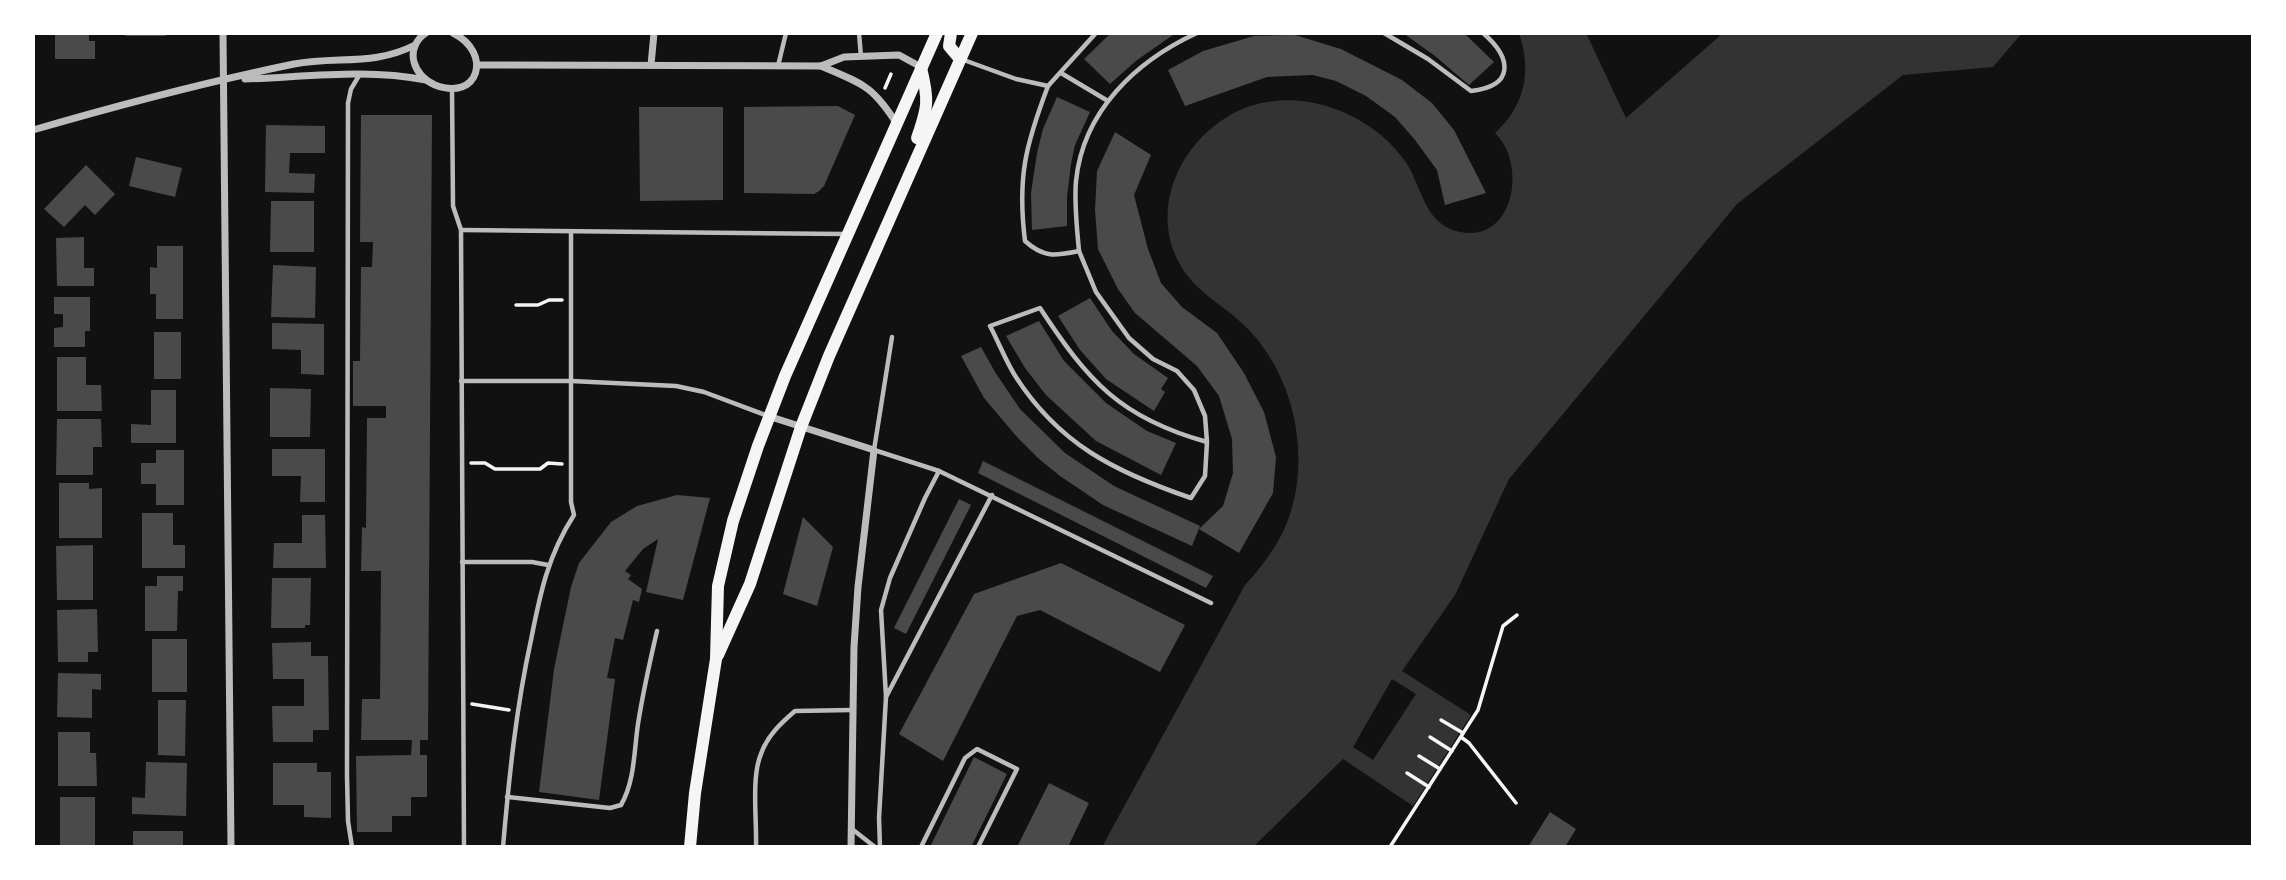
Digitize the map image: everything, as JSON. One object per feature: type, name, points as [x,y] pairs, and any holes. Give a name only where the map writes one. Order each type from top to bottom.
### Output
[{"type":"main road","points":[[690,847],[695,793],[716,659],[718,586],[733,521],[768,416],[937,33]]},
{"type":"main road","points":[[951,33],[949,46],[960,59]]},
{"type":"main road","points":[[716,659],[750,584],[801,427],[829,356],[972,33]]},
{"type":"main road","points":[[891,215],[928,106],[921,67]]},
{"type":"street","points":[[223,33],[232,847]]},
{"type":"street","points":[[33,130],[120,104],[298,64],[383,58],[415,45],[425,33]]},
{"type":"street","points":[[223,80],[361,72],[404,76],[426,80],[443,87],[460,88],[469,84],[478,65],[471,46],[453,33]]},
{"type":"street","points":[[651,65],[654,33]]},
{"type":"street","points":[[415,45],[415,66],[426,80]]},
{"type":"street","points":[[478,65],[821,66],[844,57],[899,55],[921,67]]},
{"type":"street","points":[[821,66],[870,89],[880,98],[897,124]]},
{"type":"street","points":[[768,416],[874,450],[854,647],[851,847]]},
{"type":"lane","points":[[778,65],[786,33]]},
{"type":"lane","points":[[859,33],[862,57]]},
{"type":"lane","points":[[1079,251],[1053,256],[1037,251],[1025,241],[1021,211],[1023,162],[1030,133],[1048,86],[1096,33]]},
{"type":"lane","points":[[1197,33],[1173,44],[1119,87],[1089,129],[1076,181],[1079,251],[1096,292],[1129,338],[1153,359],[1177,371],[1194,390],[1205,416],[1207,442],[1205,476],[1191,498],[1150,484],[1114,467],[1076,444],[1044,413],[1014,373],[990,326],[1040,308],[1067,349],[1115,400],[1147,421],[1207,442]]},
{"type":"lane","points":[[1384,33],[1428,59],[1471,91],[1486,89],[1499,81],[1505,67],[1503,54],[1483,33]]},
{"type":"lane","points":[[960,59],[1016,79],[1048,86]]},
{"type":"lane","points":[[352,847],[347,787],[348,103],[351,89],[361,72]]},
{"type":"lane","points":[[1061,73],[1108,101]]},
{"type":"lane","points":[[452,88],[453,206],[461,230],[464,847]]},
{"type":"lane","points":[[461,230],[848,234]]},
{"type":"lane","points":[[503,847],[523,677],[548,565],[558,540],[574,515],[571,502],[571,232]]},
{"type":"lane","points":[[892,337],[874,450],[939,471],[992,495],[1211,603]]},
{"type":"lane","points":[[461,380],[676,386],[704,392],[768,416]]},
{"type":"lane","points":[[877,847],[886,697],[881,610],[890,579],[939,471]]},
{"type":"lane","points":[[886,697],[992,495]]},
{"type":"lane","points":[[462,562],[532,562],[548,565]]},
{"type":"lane","points":[[507,797],[610,808],[621,805],[627,795],[631,776],[638,722],[656,631]]},
{"type":"lane","points":[[756,847],[760,754],[777,727],[794,711],[853,710]]},
{"type":"lane","points":[[921,847],[965,758],[977,749],[1017,769],[978,847]]},
{"type":"lane","points":[[851,829],[877,847]]},
{"type":"path","points":[[882,94],[891,74]]},
{"type":"path","points":[[516,305],[571,300]]},
{"type":"path","points":[[462,463],[485,463],[495,469],[540,469],[548,463],[571,464]]},
{"type":"path","points":[[1390,847],[1478,710],[1503,626],[1517,615]]},
{"type":"path","points":[[463,704],[482,704],[518,711]]},
{"type":"path","points":[[1441,720],[1462,735],[1516,803]]},
{"type":"path","points":[[1430,737],[1451,751]]},
{"type":"path","points":[[1419,756],[1440,769]]},
{"type":"path","points":[[1407,773],[1429,787]]},
{"type":"shaded area","points":[[1519,33],[1586,33],[1626,118],[1723,33],[2022,33],[1993,67],[1903,75],[1737,204],[1509,479],[1455,595],[1402,671],[1471,715],[1413,806],[1343,759],[1253,847],[1102,847],[1245,585],[1282,534],[1292,509],[1297,483],[1296,428],[1280,376],[1267,352],[1250,331],[1191,280],[1173,250],[1168,229],[1168,207],[1172,186],[1181,166],[1193,147],[1209,131],[1227,117],[1250,106],[1274,101],[1324,105],[1369,126],[1389,142],[1405,161],[1425,203],[1438,221],[1460,232],[1479,232],[1493,225],[1504,213],[1510,198],[1511,163],[1505,146],[1495,133],[1505,123],[1519,100],[1525,74]],"holes":[[[1392,679],[1416,694],[1373,760],[1353,747]]]},
{"type":"building","points":[[55,33],[89,33],[89,41],[95,41],[95,59],[55,59]]},
{"type":"building","points":[[125,33],[166,33],[166,36],[125,36]]},
{"type":"building","points":[[1111,33],[1176,33],[1137,60],[1110,84],[1084,59]]},
{"type":"building","points":[[1403,33],[1464,33],[1494,62],[1469,85]]},
{"type":"building","points":[[1295,35],[1341,49],[1402,80],[1432,103],[1454,130],[1486,193],[1445,205],[1437,170],[1395,117],[1366,96],[1336,81],[1313,75],[1267,77],[1185,106],[1168,70],[1203,51],[1254,36]]},
{"type":"building","points":[[1057,97],[1090,112],[1075,145],[1071,164],[1067,226],[1032,230],[1031,193],[1037,153],[1043,129]]},
{"type":"building","points":[[838,106],[855,115],[824,186],[819,191],[814,194],[744,193],[744,107]]},
{"type":"building","points":[[639,107],[723,107],[723,200],[640,201]]},
{"type":"building","points":[[361,115],[432,115],[428,740],[420,740],[420,755],[427,755],[427,797],[411,797],[411,816],[392,816],[392,832],[357,832],[356,756],[411,755],[412,740],[361,740],[362,699],[380,699],[381,571],[361,571],[362,527],[366,528],[367,418],[386,418],[386,406],[353,406],[353,361],[360,361],[361,267],[372,267],[373,242],[360,242]]},
{"type":"building","points":[[266,125],[325,126],[325,153],[290,153],[289,173],[315,174],[314,193],[265,192]]},
{"type":"building","points":[[1115,132],[1151,155],[1134,195],[1148,249],[1161,283],[1182,307],[1217,333],[1244,373],[1264,412],[1276,457],[1273,493],[1239,553],[1199,529],[1223,506],[1233,473],[1232,439],[1219,396],[1197,366],[1135,313],[1118,289],[1098,249],[1095,210],[1097,171]]},
{"type":"building","points":[[136,157],[182,168],[175,197],[129,186]]},
{"type":"building","points":[[86,165],[115,194],[95,215],[85,205],[64,227],[44,209]]},
{"type":"building","points":[[271,201],[314,201],[314,252],[270,252]]},
{"type":"building","points":[[84,237],[84,268],[94,268],[94,286],[57,286],[56,238]]},
{"type":"building","points":[[157,246],[183,246],[183,319],[156,319],[156,294],[150,294],[150,267],[157,268]]},
{"type":"building","points":[[273,265],[316,267],[315,318],[271,317]]},
{"type":"building","points":[[54,297],[90,297],[90,331],[85,331],[85,347],[54,347],[54,328],[63,327],[63,314],[54,314]]},
{"type":"building","points":[[1090,298],[1112,331],[1134,354],[1168,378],[1161,389],[1165,392],[1154,411],[1106,379],[1080,350],[1058,316]]},
{"type":"building","points":[[1039,321],[1064,361],[1106,403],[1147,431],[1176,443],[1161,475],[1096,441],[1046,395],[1025,368],[1006,336]]},
{"type":"building","points":[[272,323],[324,324],[324,375],[301,374],[301,350],[272,349]]},
{"type":"building","points":[[154,332],[181,332],[181,379],[154,379]]},
{"type":"building","points":[[981,347],[1020,409],[1065,453],[1114,486],[1200,526],[1192,546],[1103,505],[1039,459],[984,398],[961,356]]},
{"type":"building","points":[[57,357],[86,357],[86,385],[101,385],[102,411],[57,411]]},
{"type":"building","points":[[270,388],[311,389],[310,437],[270,437]]},
{"type":"building","points":[[151,390],[176,390],[176,443],[131,443],[131,424],[151,425]]},
{"type":"building","points":[[57,419],[101,419],[102,447],[93,447],[93,475],[56,475]]},
{"type":"building","points":[[272,449],[325,449],[325,502],[300,502],[301,476],[272,476]]},
{"type":"building","points":[[156,450],[184,450],[184,505],[156,505],[156,484],[141,484],[141,463],[156,463]]},
{"type":"building","points":[[983,461],[1213,576],[1206,588],[978,473]]},
{"type":"building","points":[[59,483],[89,483],[89,489],[102,488],[102,538],[59,538]]},
{"type":"building","points":[[677,495],[710,498],[683,600],[646,592],[658,539],[643,549],[625,571],[631,575],[628,579],[642,589],[639,602],[633,600],[623,640],[615,638],[607,678],[615,679],[599,800],[539,792],[554,669],[571,587],[579,563],[611,522],[637,506]]},
{"type":"building","points":[[959,499],[971,505],[906,634],[894,628]]},
{"type":"building","points":[[142,513],[173,513],[173,545],[185,545],[185,568],[142,568]]},
{"type":"building","points":[[302,515],[325,515],[326,568],[273,568],[274,543],[302,543]]},
{"type":"building","points":[[803,517],[833,547],[817,606],[783,594]]},
{"type":"building","points":[[93,545],[93,600],[57,600],[56,546]]},
{"type":"building","points":[[1061,563],[1185,625],[1160,672],[1040,610],[1017,616],[943,761],[899,734],[974,594]]},
{"type":"building","points":[[157,576],[183,576],[183,591],[178,591],[177,631],[145,631],[145,586],[157,586]]},
{"type":"building","points":[[272,578],[311,578],[310,625],[305,625],[305,628],[271,628]]},
{"type":"building","points":[[97,609],[98,652],[88,652],[88,662],[58,662],[57,610]]},
{"type":"building","points":[[152,639],[187,639],[187,692],[152,692]]},
{"type":"building","points":[[311,642],[311,656],[328,656],[329,730],[313,730],[313,742],[273,742],[272,706],[304,706],[304,679],[273,679],[272,643]]},
{"type":"building","points":[[58,673],[101,674],[101,690],[92,689],[92,718],[57,717]]},
{"type":"building","points":[[158,700],[186,700],[185,756],[158,755]]},
{"type":"building","points":[[58,732],[90,732],[90,753],[96,753],[97,786],[58,786]]},
{"type":"building","points":[[974,757],[1007,774],[971,847],[930,847]]},
{"type":"building","points":[[146,762],[187,763],[186,816],[132,814],[132,797],[145,798]]},
{"type":"building","points":[[273,763],[317,763],[317,772],[331,772],[331,818],[304,817],[304,805],[273,805]]},
{"type":"building","points":[[1049,783],[1089,803],[1068,847],[1017,847]]},
{"type":"building","points":[[60,797],[95,797],[95,847],[60,847]]},
{"type":"building","points":[[1550,812],[1576,829],[1565,847],[1528,847]]},
{"type":"building","points":[[133,831],[183,831],[183,847],[133,847]]}]
